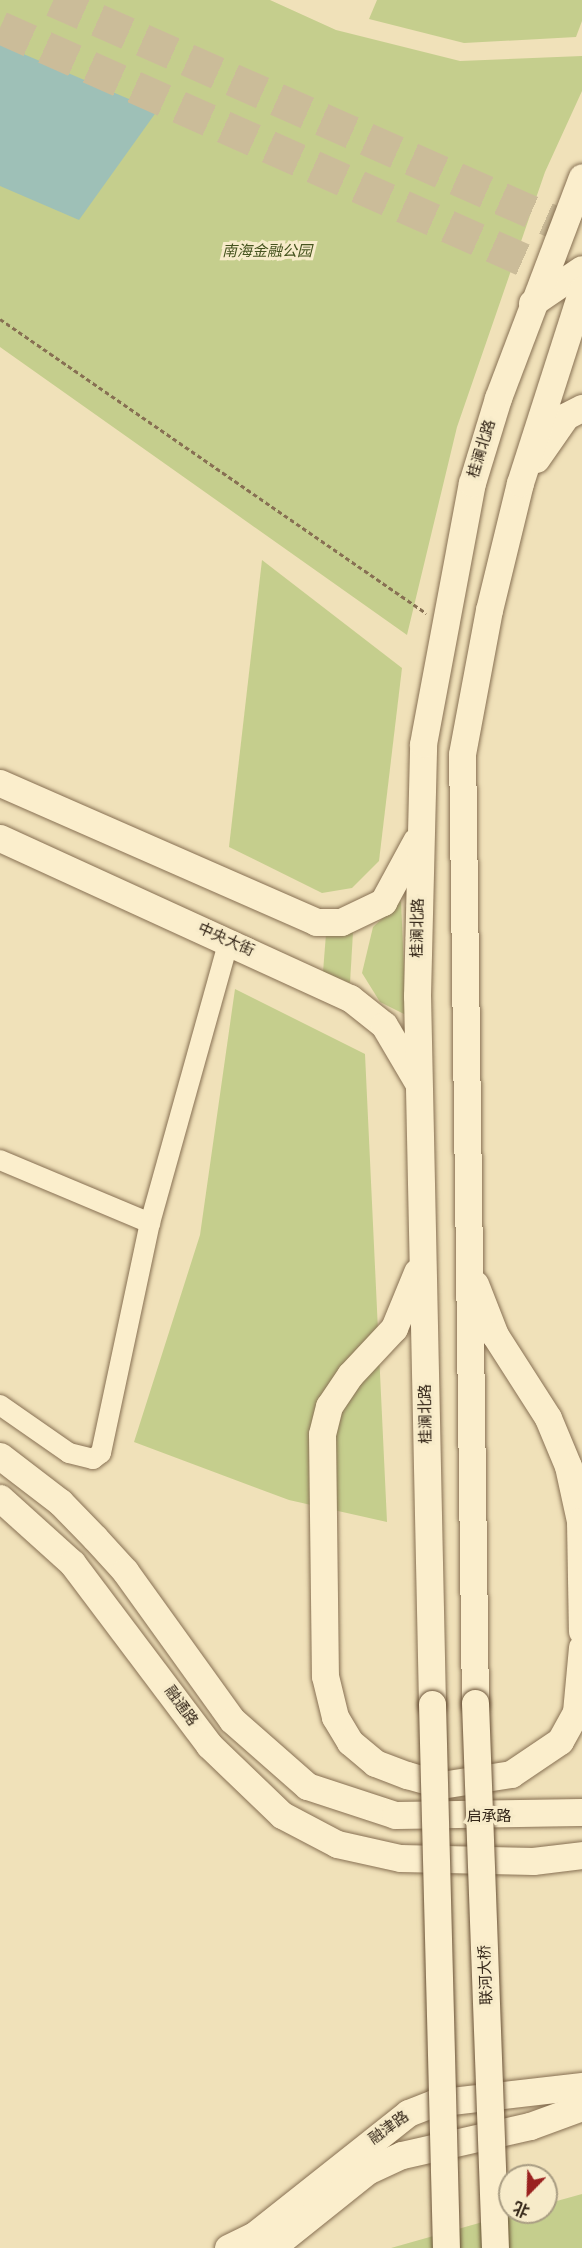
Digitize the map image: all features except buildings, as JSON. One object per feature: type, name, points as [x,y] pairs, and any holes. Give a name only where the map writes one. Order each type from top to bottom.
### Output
[{"type":"main road","points":[[581,179],[582,226]]},
{"type":"main road","name":"桂澜北路","points":[[446,2248],[418,1083],[419,835],[423,744],[442,625],[472,483],[532,303],[581,179]]},
{"type":"main road","points":[[532,303],[582,269]]},
{"type":"main road","points":[[582,290],[520,483],[489,610],[462,753],[469,1266],[495,1335],[548,1418],[568,1466],[580,1521],[582,1631]]},
{"type":"main road","points":[[520,483],[566,416],[582,408]]},
{"type":"main road","points":[[0,783],[316,922],[341,922],[383,902],[419,835]]},
{"type":"main road","name":"中央大街","points":[[1,842],[229,941],[368,1009],[384,1025],[418,1083]]},
{"type":"main road","points":[[422,1259],[393,1328],[350,1375],[329,1406],[322,1434],[325,1676],[335,1718],[350,1742],[375,1763],[407,1775],[441,1785],[511,1774],[560,1741],[576,1712],[582,1647]]},
{"type":"main road","name":"联河大桥","points":[[469,1266],[476,1703],[495,2248]]},
{"type":"main road","name":"启承路","points":[[0,1456],[60,1502],[125,1571],[254,1744],[307,1786],[395,1815],[582,1812]]},
{"type":"main road","name":"融通路","points":[[0,1498],[80,1572],[209,1745],[254,1794],[337,1844],[400,1858],[533,1861],[582,1855]]},
{"type":"main road","name":"融津路","points":[[228,2248],[253,2236],[408,2113],[434,2103],[582,2086]]},
{"type":"main road","name":"融津路","points":[[271,2248],[367,2170],[402,2156],[530,2126],[582,2107]]},
{"type":"street","points":[[0,1405],[69,1453],[93,1459],[101,1453],[150,1223],[229,941]]},
{"type":"street","points":[[0,1160],[150,1223]]},
{"type":"path","points":[[0,319],[442,625]]},
{"type":"green space","name":"南海金融公园","points":[[0,0],[270,0],[336,30],[460,61],[582,56],[582,91],[545,172],[457,427],[407,635],[0,347]]},
{"type":"green space","points":[[377,0],[582,0],[582,21],[576,37],[464,43],[369,19]]},
{"type":"green space","points":[[262,560],[402,668],[379,861],[352,888],[322,893],[229,847]]},
{"type":"green space","points":[[401,901],[406,1015],[380,1002],[362,973],[373,927]]},
{"type":"green space","points":[[353,932],[350,983],[323,972],[326,934]]},
{"type":"green space","points":[[235,989],[365,1054],[387,1522],[289,1500],[134,1442],[200,1235]]},
{"type":"green space","points":[[582,2194],[582,2248],[391,2248],[498,2218],[498,2224],[558,2224],[558,2201]]},
{"type":"water","points":[[0,44],[157,111],[79,220],[0,186]]},
{"type":"tunnel","points":[[53,0],[582,234]]},
{"type":"tunnel","points":[[0,27],[574,282]]}]
